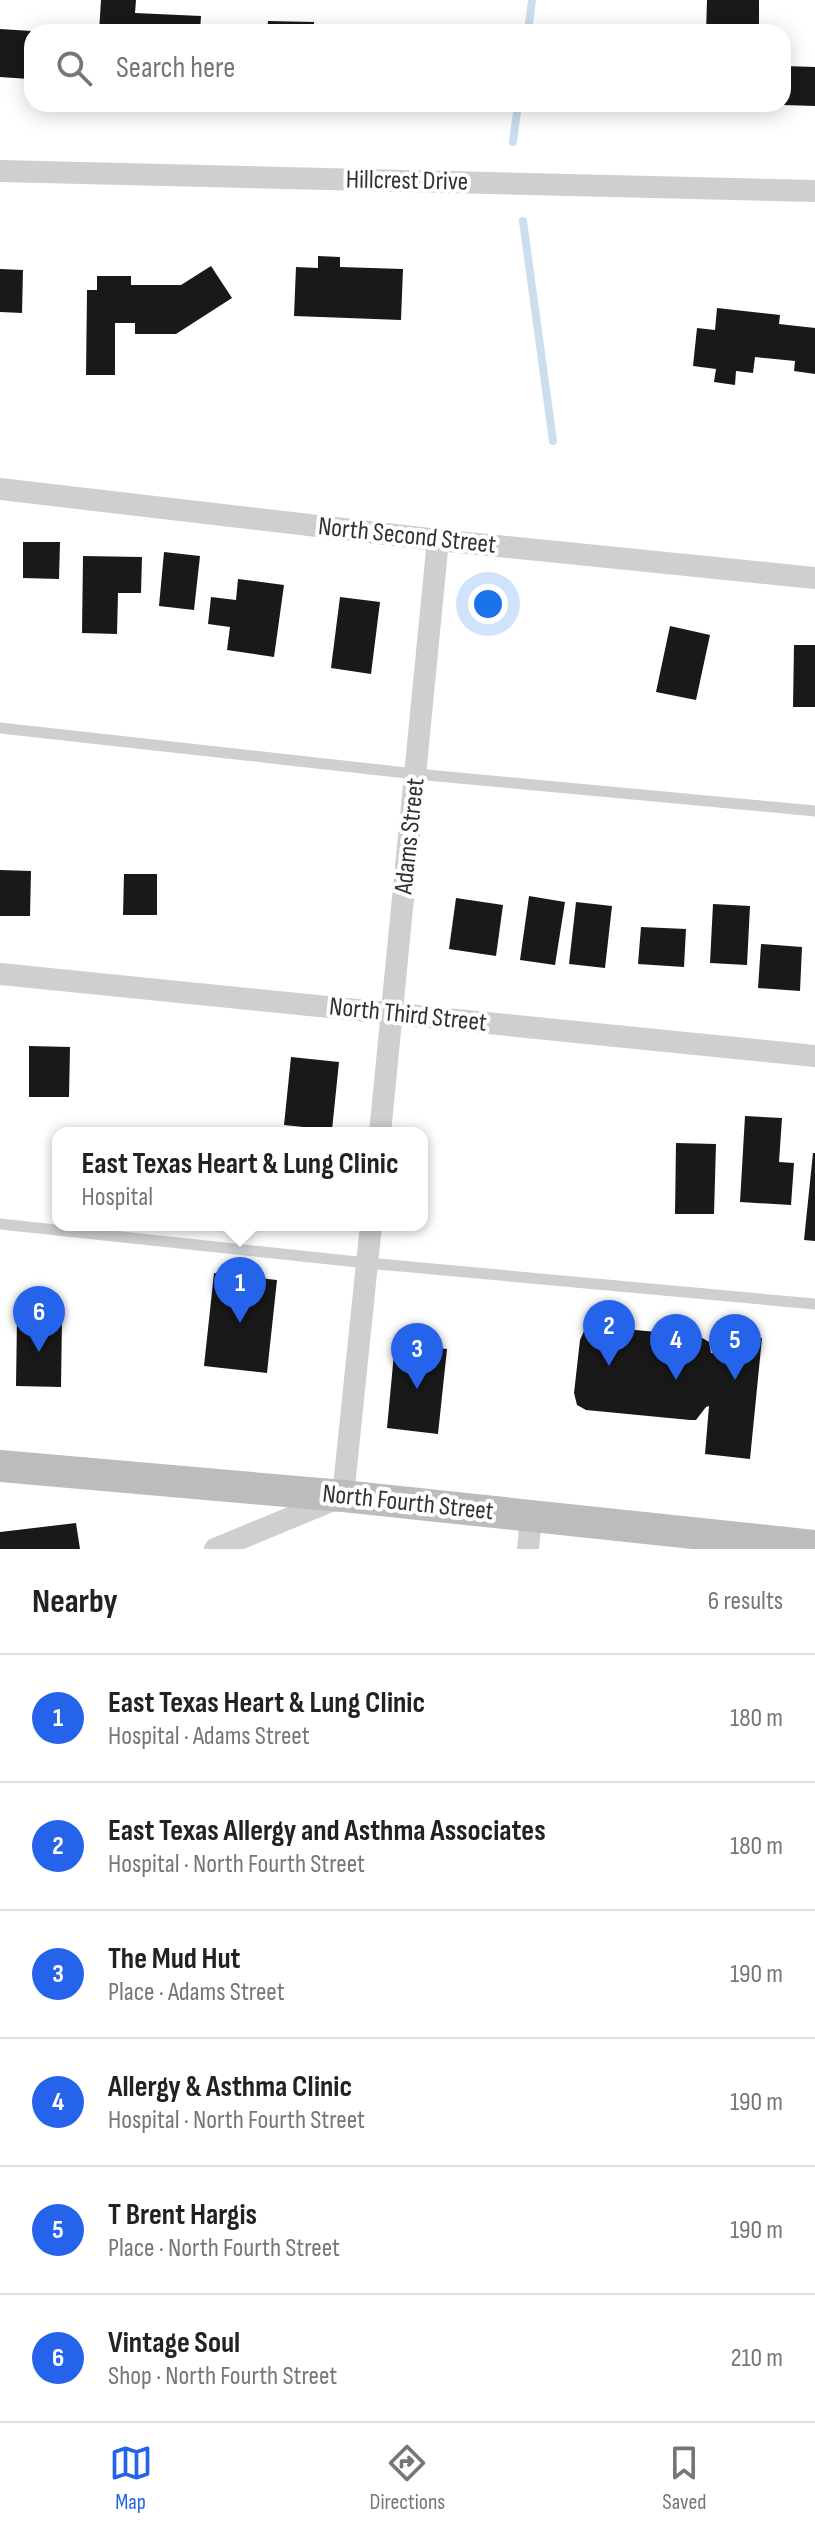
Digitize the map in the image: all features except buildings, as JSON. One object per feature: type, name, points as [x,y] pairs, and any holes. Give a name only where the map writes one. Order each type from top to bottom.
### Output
[{"type":"main road","name":"North Fourth Street","points":[[0,1466],[343,1496],[815,1546]]},
{"type":"street","name":"Hillcrest Drive","points":[[0,171],[815,191]]},
{"type":"street","name":"North Second Street","points":[[0,489],[438,540],[815,578]]},
{"type":"street","name":"Adams Street","points":[[381,1127],[438,540]]},
{"type":"street","name":"North Third Street","points":[[0,974],[815,1056]]},
{"type":"street","points":[[215,1549],[343,1496],[370,1231]]},
{"type":"street","points":[[528,1549],[531,1516]]},
{"type":"lane","points":[[0,728],[416,774],[815,811]]},
{"type":"lane","points":[[0,1224],[52,1230]]},
{"type":"lane","points":[[66,1231],[367,1263],[815,1304]]},
{"type":"waterway","points":[[529,24],[532,0]]},
{"type":"waterway","points":[[513,142],[517,112]]},
{"type":"waterway","points":[[523,221],[553,441]]},
{"type":"place","name":"East Texas Heart & Lung Clinic","points":[[240,1323]]},
{"type":"place","name":"Vintage Soul","points":[[39,1352]]},
{"type":"place","name":"East Texas Allergy and Asthma Associates","points":[[609,1366]]},
{"type":"place","name":"Allergy & Asthma Clinic","points":[[676,1380]]},
{"type":"place","name":"T Brent Hargis","points":[[735,1380]]},
{"type":"place","name":"The Mud Hut","points":[[417,1389]]}]
